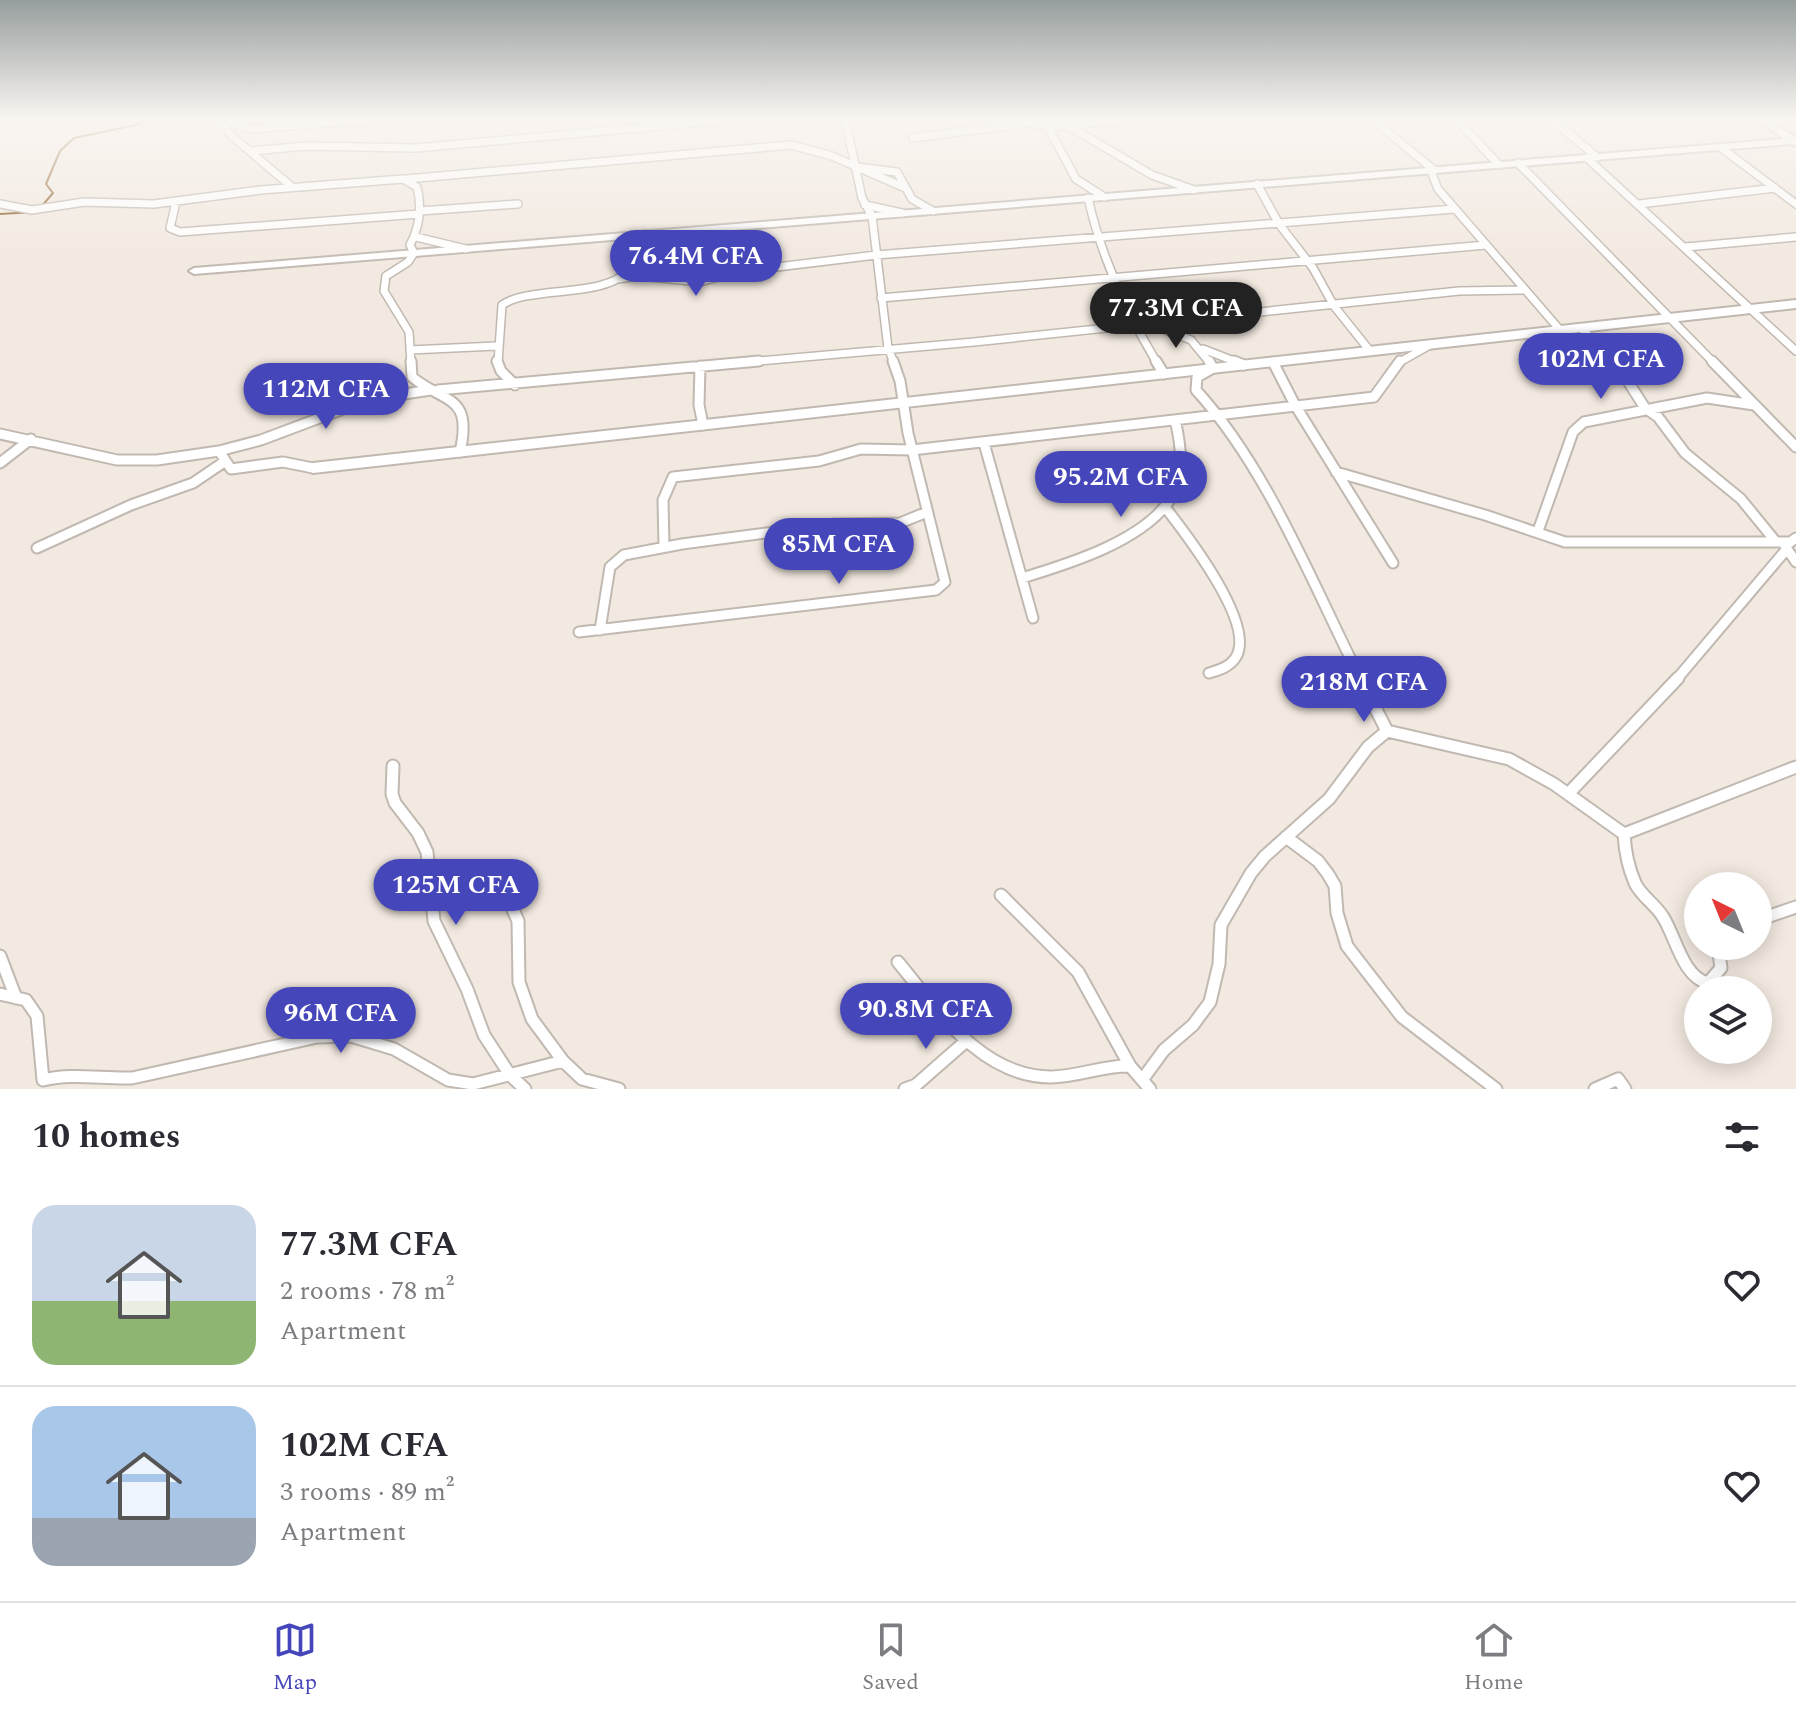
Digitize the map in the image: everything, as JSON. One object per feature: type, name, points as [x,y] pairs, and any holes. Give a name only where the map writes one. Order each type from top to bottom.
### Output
[{"type":"street","points":[[272,169],[292,187]]},
{"type":"street","points":[[0,204],[27,212],[73,203],[176,202],[211,194],[519,169]]},
{"type":"street","points":[[579,632],[936,590],[945,582],[912,450],[904,403],[888,348],[872,216],[865,205],[856,169]]},
{"type":"street","points":[[858,169],[903,187]]},
{"type":"street","points":[[871,169],[892,170],[900,176],[903,187],[912,199],[933,211]]},
{"type":"street","points":[[1070,169],[1076,179],[1104,197]]},
{"type":"street","points":[[1142,169],[1194,190]]},
{"type":"street","points":[[194,271],[1449,169]]},
{"type":"street","points":[[1524,169],[1796,447]]},
{"type":"street","points":[[1604,169],[1796,351]]},
{"type":"street","points":[[1749,169],[1796,204]]},
{"type":"street","points":[[1434,170],[1432,174],[1438,189],[1560,330]]},
{"type":"street","points":[[403,179],[417,187],[420,212],[416,237],[410,245],[414,253]]},
{"type":"street","points":[[1257,184],[1279,224],[1308,260],[1334,306],[1370,351]]},
{"type":"street","points":[[1639,204],[1775,188]]},
{"type":"street","points":[[1088,198],[1099,239],[1115,278],[1164,374]]},
{"type":"street","points":[[176,202],[170,228],[180,232],[518,204]]},
{"type":"street","points":[[865,205],[902,213]]},
{"type":"street","points":[[515,385],[498,367],[496,346],[502,326],[502,305],[507,300],[570,292],[617,279],[640,276],[700,282],[736,272],[876,255],[1454,209]]},
{"type":"street","points":[[617,279],[629,270],[645,234]]},
{"type":"street","points":[[416,237],[466,249]]},
{"type":"street","points":[[1470,246],[1479,237]]},
{"type":"street","points":[[1686,247],[1796,237]]},
{"type":"street","points":[[881,298],[1486,245]]},
{"type":"street","points":[[414,253],[383,281],[385,299],[408,328],[412,377],[460,408],[466,426],[460,452]]},
{"type":"street","points":[[0,434],[117,460],[157,460],[219,451],[261,440],[364,401],[435,390],[1139,326],[1459,291],[1523,290]]},
{"type":"street","points":[[219,451],[231,469],[283,462],[313,468],[1370,351],[1400,355],[1430,345],[1796,304]]},
{"type":"street","points":[[1139,326],[1163,327],[1190,338],[1203,349],[1244,365]]},
{"type":"street","points":[[1581,328],[1622,368],[1645,408],[1658,417],[1685,453],[1741,499],[1776,542]]},
{"type":"street","points":[[410,350],[496,346]]},
{"type":"street","points":[[1203,349],[1213,368]]},
{"type":"street","points":[[664,547],[664,496],[666,484],[673,477],[819,461],[861,449],[912,450],[984,443],[1374,397],[1400,355]]},
{"type":"street","points":[[1273,362],[1295,405],[1393,563]]},
{"type":"street","points":[[700,366],[699,405],[703,425]]},
{"type":"street","points":[[1213,368],[1197,377],[1196,386],[1204,401],[1219,415],[1271,500],[1387,731]]},
{"type":"street","points":[[1538,531],[1573,432],[1584,422],[1707,398],[1754,405]]},
{"type":"street","points":[[1022,578],[1051,570],[1111,545],[1165,507],[1173,495],[1181,462],[1175,420]]},
{"type":"street","points":[[0,463],[31,439]]},
{"type":"street","points":[[984,443],[1033,618]]},
{"type":"street","points":[[37,548],[131,505],[193,483],[224,462]]},
{"type":"street","points":[[1336,472],[1538,531],[1565,542],[1790,543]]},
{"type":"street","points":[[1165,507],[1192,541],[1239,631],[1239,652],[1228,666],[1209,673]]},
{"type":"street","points":[[600,630],[610,567],[624,555],[834,524],[900,523],[927,512]]},
{"type":"street","points":[[1790,543],[1796,562]]},
{"type":"street","points":[[1568,794],[1654,706],[1790,543]]},
{"type":"street","points":[[1387,731],[1509,759],[1568,794],[1624,834],[1626,858],[1637,887],[1663,916],[1684,959]]},
{"type":"street","points":[[1001,895],[1078,972],[1130,1066],[1146,1084],[1164,1050],[1193,1025],[1210,1002],[1219,964],[1221,925],[1251,873],[1329,799],[1368,747],[1387,731]]},
{"type":"street","points":[[393,766],[392,794],[395,803],[418,833],[427,852],[434,921],[467,989],[484,1035],[510,1075],[525,1089]]},
{"type":"street","points":[[1624,834],[1796,767]]},
{"type":"street","points":[[1286,837],[1318,861],[1328,874],[1335,886],[1337,913],[1347,946],[1402,1017],[1496,1089]]},
{"type":"street","points":[[502,885],[518,921],[519,982],[532,1019],[563,1061],[582,1079],[619,1089]]},
{"type":"street","points":[[1772,915],[1796,907]]},
{"type":"street","points":[[0,956],[16,998]]},
{"type":"street","points":[[1685,960],[1702,982],[1708,983],[1721,968],[1720,960]]},
{"type":"street","points":[[898,962],[965,1042],[1016,1068],[1051,1077],[1111,1064],[1130,1066]]},
{"type":"street","points":[[0,994],[26,1000],[37,1016],[43,1080],[71,1074],[105,1079],[132,1078],[317,1037],[351,1036],[394,1049],[448,1080],[461,1084],[563,1061]]},
{"type":"street","points":[[905,1089],[916,1085],[965,1042]]},
{"type":"street","points":[[1595,1089],[1618,1079],[1625,1089]]},
{"type":"waterway","points":[[41,207],[53,193],[46,184],[52,169]]},
{"type":"waterway","points":[[0,214],[35,212]]}]
